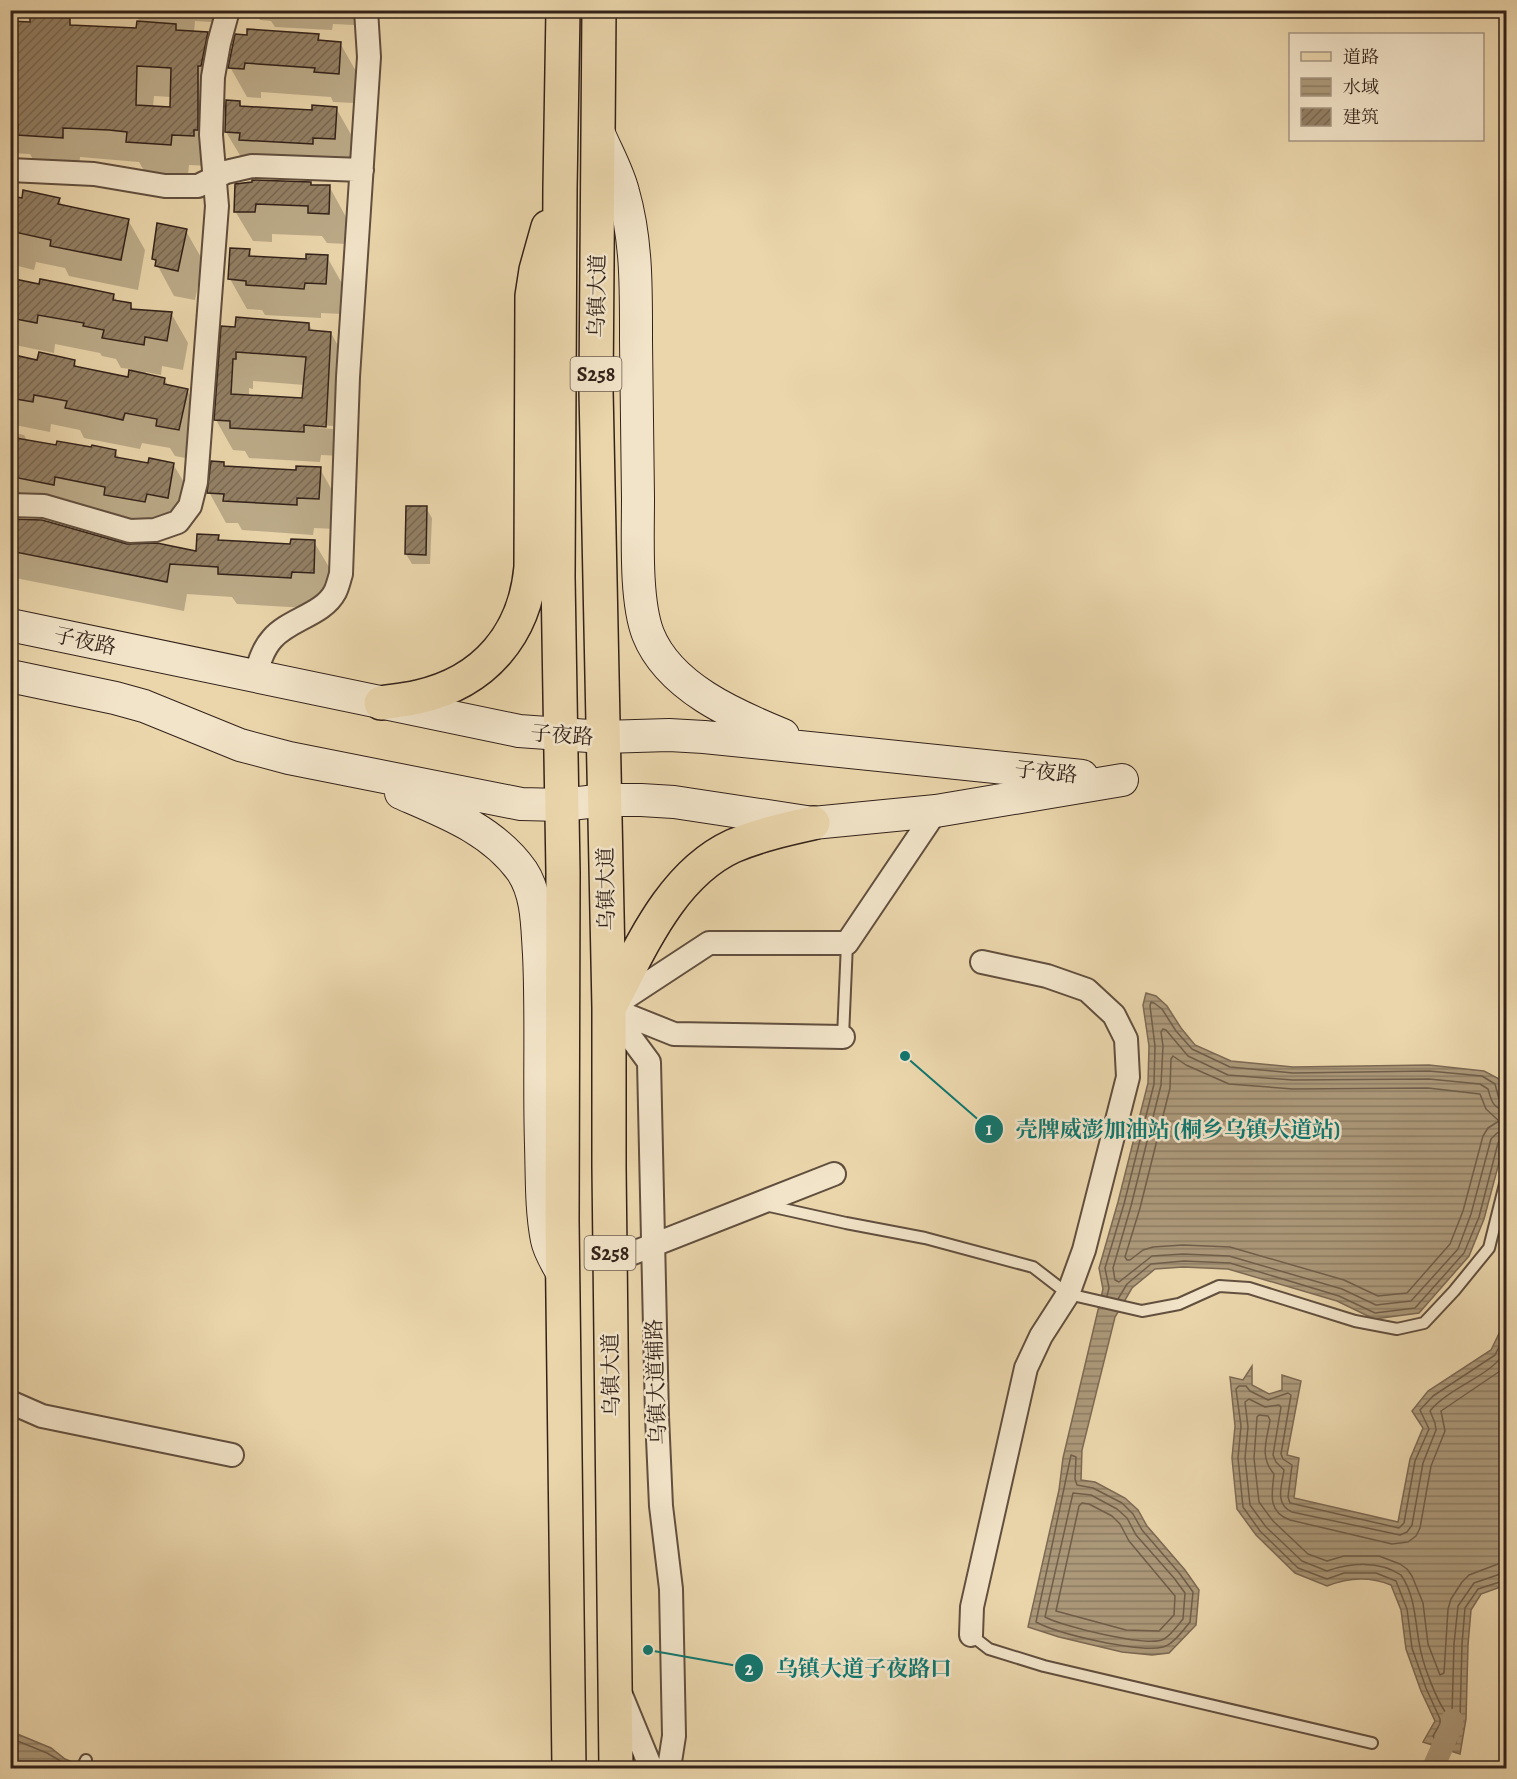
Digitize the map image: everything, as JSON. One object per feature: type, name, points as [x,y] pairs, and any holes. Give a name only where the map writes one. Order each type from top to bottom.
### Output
[{"type":"main road","name":"乌镇大道","points":[[563,10],[558,577],[562,805],[563,1276],[569,1768]]},
{"type":"main road","name":"乌镇大道","points":[[599,10],[596,402],[609,1008],[616,1768]]},
{"type":"main road","points":[[598,134],[623,189],[634,248],[638,542],[642,609],[648,635],[659,653],[682,680],[699,694],[758,725],[811,747]]},
{"type":"main road","points":[[381,703],[418,698],[436,692],[481,668],[501,649],[515,628],[525,605],[531,567],[530,350],[532,296],[536,270],[560,188]]},
{"type":"main road","name":"子夜路","points":[[10,625],[519,731],[603,738],[704,736],[1122,780],[936,811]]},
{"type":"main road","points":[[10,676],[144,706],[240,745],[289,758],[521,804],[562,805],[605,800],[674,802],[813,823]]},
{"type":"main road","points":[[348,770],[463,821],[487,835],[523,872],[534,896],[540,981],[539,1082],[543,1208],[547,1242],[563,1276]]},
{"type":"main road","points":[[609,1008],[657,918],[675,894],[704,866],[731,847],[766,834],[813,823],[936,811]]},
{"type":"main road","points":[[564,1378],[611,1378]]},
{"type":"street","points":[[10,505],[44,506],[130,531],[155,530],[178,522],[190,506],[196,482],[217,206],[211,135],[213,77],[228,10]]},
{"type":"street","points":[[255,676],[262,654],[272,639],[287,626],[326,603],[335,593],[341,574],[348,377],[369,57],[366,10]]},
{"type":"street","points":[[10,170],[94,174],[165,186],[198,186],[226,172],[252,166],[362,170]]},
{"type":"street","points":[[609,1008],[709,943],[847,943],[936,811]]},
{"type":"street","points":[[970,1635],[972,1607],[1026,1368],[1041,1336],[1068,1293],[1084,1250],[1128,1077],[1126,1039],[1114,1016],[1087,990],[1047,976],[982,962]]},
{"type":"street","points":[[609,1008],[674,1034],[843,1037]]},
{"type":"street","name":"乌镇大道辅路","points":[[609,1008],[648,1062],[661,1506],[671,1589],[674,1736],[669,1768]]},
{"type":"street","points":[[610,1262],[834,1174]]},
{"type":"street","points":[[10,1402],[42,1416],[232,1455]]},
{"type":"street","points":[[615,1680],[651,1768]]},
{"type":"lane","points":[[843,1037],[847,943]]},
{"type":"lane","points":[[759,1203],[925,1238],[1033,1267],[1068,1293],[1142,1311],[1179,1304],[1219,1286],[1249,1288],[1365,1323],[1397,1329],[1424,1323],[1489,1248],[1506,1180]]},
{"type":"lane","points":[[970,1635],[989,1649],[1044,1666],[1372,1743]]},
{"type":"water","points":[[1146,993],[1156,996],[1167,1006],[1195,1045],[1231,1061],[1293,1067],[1429,1065],[1484,1071],[1501,1080],[1506,1110],[1504,1144],[1484,1219],[1469,1256],[1419,1313],[1374,1319],[1337,1301],[1228,1269],[1183,1267],[1155,1269],[1132,1288],[1115,1317],[1082,1450],[1081,1480],[1095,1482],[1125,1498],[1138,1510],[1147,1526],[1199,1590],[1196,1625],[1169,1653],[1152,1655],[1122,1652],[1028,1627],[1059,1490],[1063,1458],[1103,1289],[1099,1268],[1148,1083],[1149,1046],[1143,1005]]},
{"type":"water","points":[[1506,1319],[1506,1585],[1481,1594],[1471,1610],[1466,1719],[1460,1754],[1423,1742],[1435,1721],[1406,1649],[1401,1610],[1391,1585],[1375,1580],[1359,1579],[1327,1586],[1295,1573],[1256,1535],[1237,1509],[1232,1458],[1235,1426],[1230,1377],[1243,1380],[1252,1366],[1252,1385],[1269,1394],[1282,1390],[1282,1375],[1301,1381],[1287,1455],[1299,1458],[1294,1498],[1398,1522],[1410,1459],[1423,1428],[1412,1411],[1428,1391],[1491,1350]]},
{"type":"water","points":[[10,1731],[51,1748],[65,1759],[87,1768],[11,1768]]},
{"type":"building","points":[[30,16],[70,18],[70,25],[136,28],[137,21],[176,24],[176,30],[208,32],[201,66],[198,66],[198,130],[194,130],[194,136],[172,135],[171,145],[126,142],[127,132],[109,130],[63,128],[63,138],[17,135],[18,125],[10,124],[10,21],[30,22]],"holes":[[[137,66],[171,68],[170,107],[136,105]]]},
{"type":"building","points":[[247,29],[319,34],[318,40],[341,42],[339,74],[314,72],[315,68],[245,63],[244,69],[228,68],[235,34],[247,35]]},
{"type":"building","points":[[226,100],[240,101],[240,106],[312,110],[312,105],[337,107],[335,139],[313,138],[313,144],[239,140],[240,133],[225,132]]},
{"type":"building","points":[[252,180],[330,185],[329,214],[308,213],[308,206],[256,204],[255,212],[234,212],[235,184],[252,182]]},
{"type":"building","points":[[23,190],[60,198],[58,204],[129,219],[121,260],[50,246],[51,240],[10,231],[10,196],[22,198]]},
{"type":"building","points":[[157,223],[187,229],[178,271],[155,266],[156,260],[152,259]]},
{"type":"building","points":[[230,248],[250,249],[249,256],[306,259],[306,254],[328,255],[326,284],[305,283],[304,289],[246,285],[246,281],[228,279]]},
{"type":"building","points":[[10,278],[39,284],[40,279],[114,294],[113,300],[131,303],[131,309],[172,312],[167,341],[145,337],[144,345],[102,338],[104,330],[83,326],[84,323],[38,315],[37,323],[10,318]]},
{"type":"building","points":[[236,317],[309,323],[309,330],[331,332],[326,427],[304,425],[304,432],[230,428],[230,421],[214,420],[221,326],[235,327]],"holes":[[[236,352],[306,357],[302,398],[231,394],[233,359],[236,359]]]},
{"type":"building","points":[[39,352],[75,360],[74,366],[128,377],[129,370],[165,378],[164,384],[188,389],[179,430],[156,426],[157,419],[125,413],[123,420],[65,408],[67,401],[34,395],[33,402],[10,398],[10,370],[14,355],[37,360]]},
{"type":"building","points":[[10,437],[56,445],[57,441],[91,447],[92,445],[116,450],[115,457],[148,463],[149,458],[174,463],[168,498],[147,494],[145,502],[104,495],[105,487],[55,477],[54,485],[13,477],[14,469],[10,469]]},
{"type":"building","points":[[211,461],[224,462],[224,466],[296,470],[296,466],[321,467],[319,499],[297,498],[297,505],[223,501],[224,494],[207,493]]},
{"type":"building","points":[[406,506],[427,506],[426,555],[405,554]]},
{"type":"building","points":[[10,519],[42,520],[127,544],[157,543],[196,551],[197,534],[219,535],[218,540],[290,544],[291,539],[315,540],[314,573],[292,572],[291,578],[218,574],[218,567],[170,564],[167,582],[10,551]]},
{"type":"waterway","points":[[1433,1768],[1452,1725],[1452,1720]]},
{"type":"place","name":"壳牌威澎加油站 (桐乡乌镇大道站)","points":[[905,1056]]},
{"type":"place","name":"乌镇大道子夜路口","points":[[648,1650]]}]
